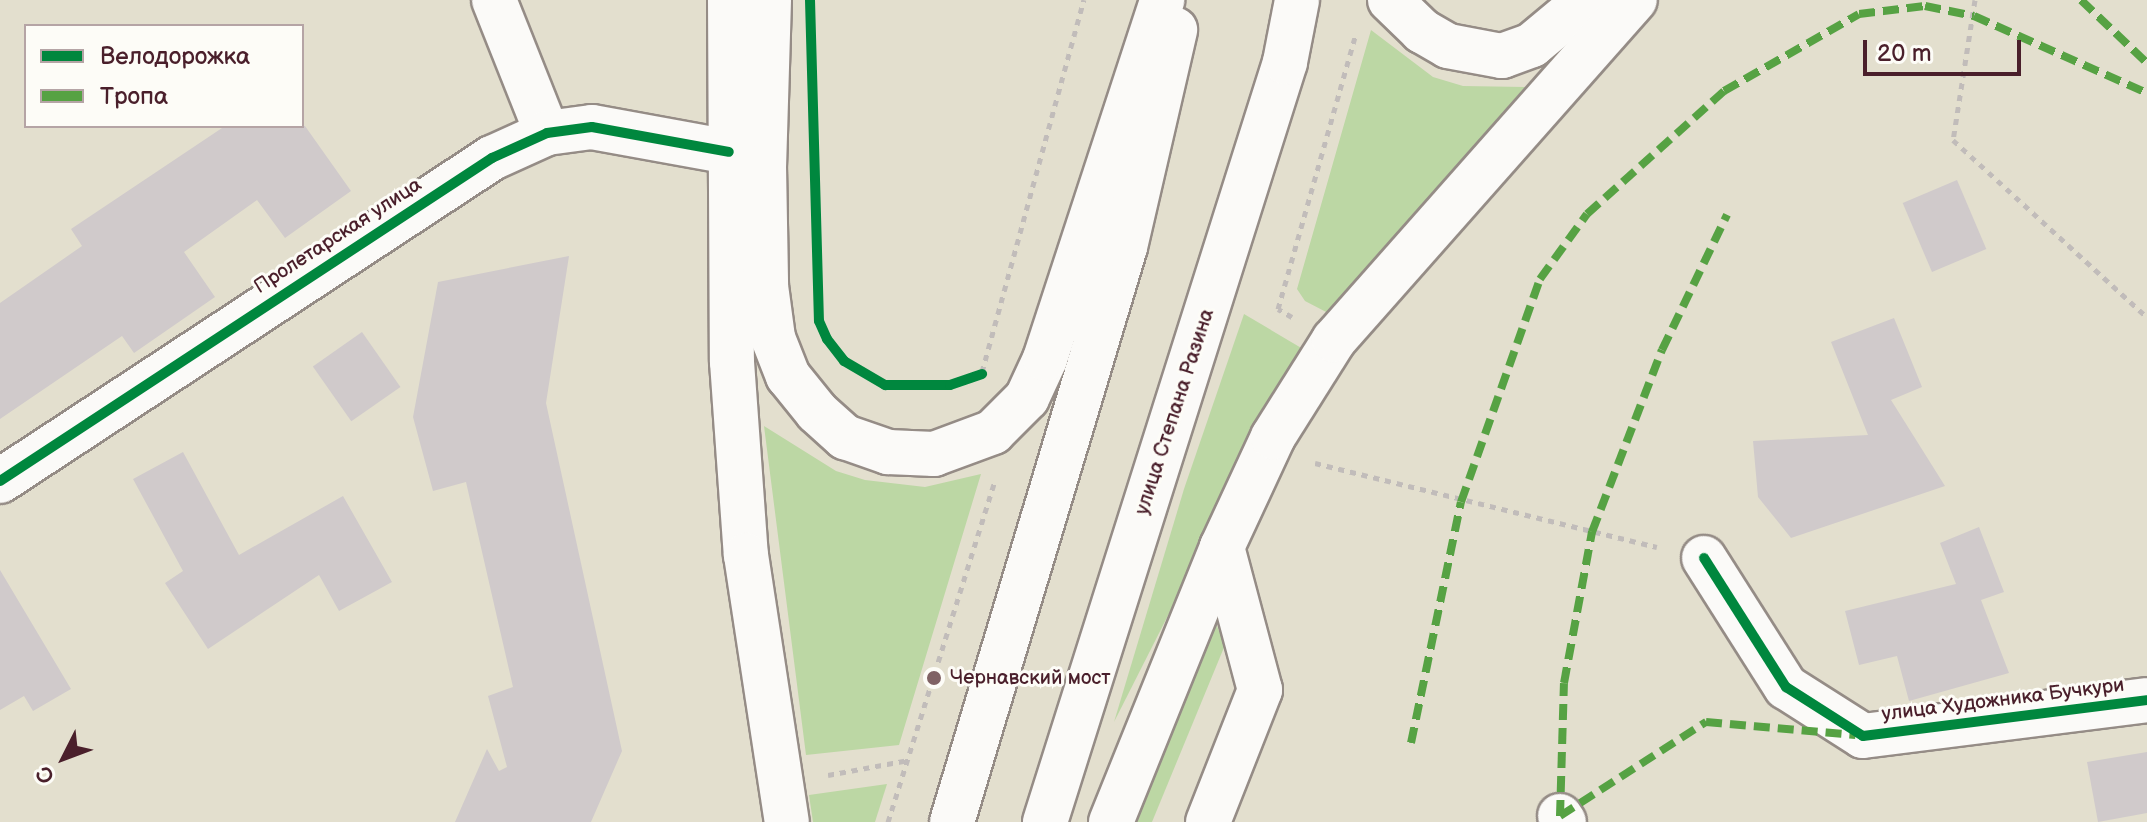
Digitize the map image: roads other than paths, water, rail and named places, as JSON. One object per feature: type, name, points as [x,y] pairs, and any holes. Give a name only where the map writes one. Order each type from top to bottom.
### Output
[{"type":"main road","points":[[494,0],[547,133]]},
{"type":"main road","points":[[730,0],[732,362],[746,555],[787,822]]},
{"type":"main road","points":[[769,0],[764,166],[773,338],[788,376],[817,412],[845,437],[888,452],[934,454],[993,432],[1027,398],[1045,359],[1162,0]]},
{"type":"main road","points":[[952,822],[1121,262],[1156,130],[1179,0]]},
{"type":"main road","name":"улица Степана Разина","points":[[1045,822],[1285,62],[1297,0]]},
{"type":"main road","points":[[1374,13],[1448,46],[1502,56],[1532,45],[1586,0]]},
{"type":"main road","points":[[1111,822],[1222,547],[1273,437],[1334,340],[1635,0]]},
{"type":"main road","name":"Пролетарская улица","points":[[0,481],[432,196],[492,158],[547,133],[592,127],[636,131],[729,152]]},
{"type":"main road","points":[[1208,822],[1260,690],[1222,547]]},
{"type":"main road","name":"улица Художника Бучкури","points":[[1704,558],[1786,687],[1863,736],[2147,700]]},
{"type":"place","name":"Чернавский мост","points":[[934,678]]}]
